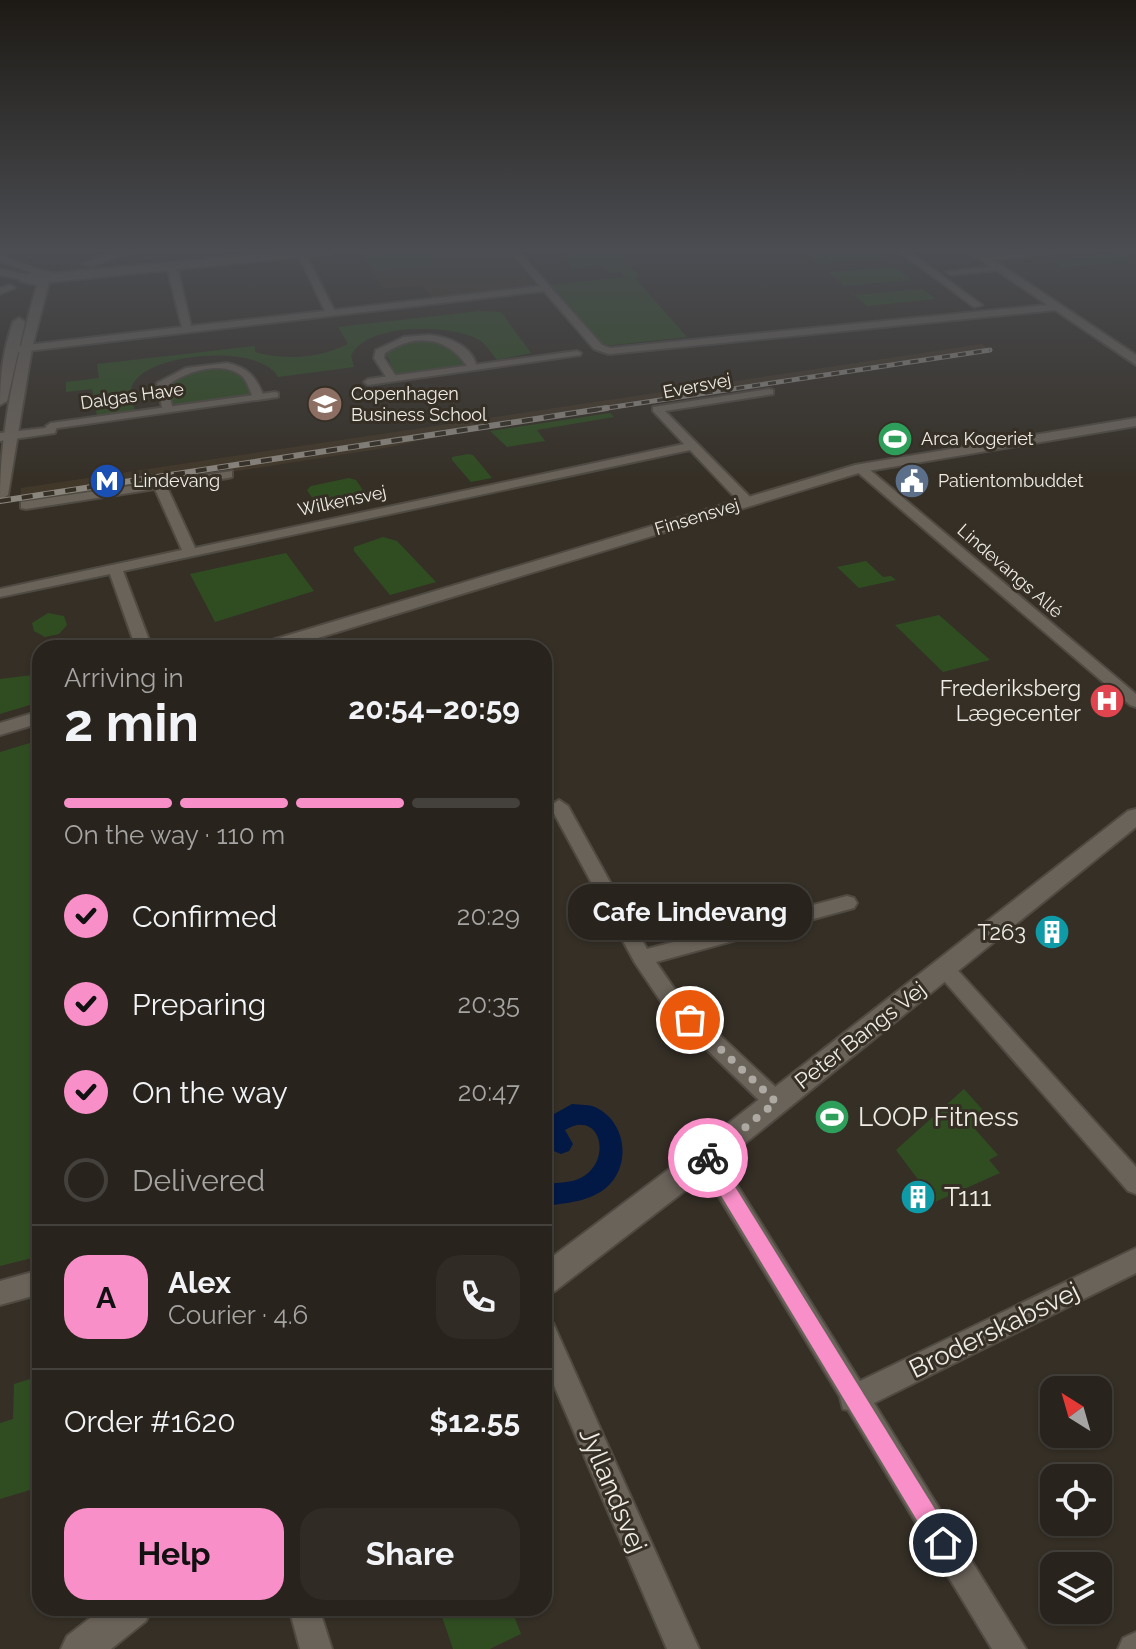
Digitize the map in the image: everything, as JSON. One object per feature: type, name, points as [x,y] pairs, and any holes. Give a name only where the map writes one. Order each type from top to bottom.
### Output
[{"type":"street","points":[[18,400],[0,401],[10,350],[20,328]]},
{"type":"street","points":[[0,495],[6,436],[18,400],[31,328]]},
{"type":"street","points":[[10,350],[196,328]]},
{"type":"street","points":[[582,328],[602,350],[837,328]]},
{"type":"street","points":[[1091,328],[1135,358]]},
{"type":"street","points":[[392,378],[379,358],[380,352],[405,340],[430,338],[450,342],[473,367]]},
{"type":"street","points":[[368,382],[577,353]]},
{"type":"street","points":[[167,410],[161,385],[180,373],[203,367],[241,371],[248,376],[258,397]]},
{"type":"street","name":"Eversvej","points":[[748,505],[657,409],[769,392]]},
{"type":"street","name":"Dalgas Have","points":[[6,436],[51,431],[51,426],[275,395]]},
{"type":"street","name":"Finsensvej","points":[[310,640],[863,470],[1135,424]]},
{"type":"street","name":"Wilkensvej","points":[[0,593],[692,446]]},
{"type":"street","name":"Lindevangs Allé","points":[[863,470],[1136,702]]},
{"type":"street","points":[[26,505],[228,474]]},
{"type":"street","points":[[160,485],[190,552]]},
{"type":"street","points":[[115,568],[141,640]]},
{"type":"street","points":[[0,729],[32,719]]},
{"type":"street","points":[[0,738],[32,728]]},
{"type":"street","points":[[559,806],[642,958],[675,1006],[776,1102]]},
{"type":"street","name":"Peter Bangs Vej","points":[[552,1275],[707,1157],[1136,816]]},
{"type":"street","points":[[642,958],[847,903]]},
{"type":"street","points":[[945,969],[1136,1184]]},
{"type":"street","points":[[707,1157],[853,1399],[1010,1649]]},
{"type":"street","name":"Broderskabsvej","points":[[853,1399],[1136,1260]]},
{"type":"street","points":[[0,1293],[32,1284]]},
{"type":"street","name":"Jyllandsvej","points":[[552,1350],[683,1649]]},
{"type":"street","points":[[80,1649],[123,1616]]},
{"type":"street","points":[[306,1616],[316,1649]]},
{"type":"shaded area","points":[[982,344],[991,351],[461,432],[385,448],[231,472],[229,468],[21,500],[21,488]]},
{"type":"green space","points":[[339,328],[513,328],[531,353],[497,360],[482,342],[462,333],[408,329],[372,337],[359,345],[351,356],[354,367],[278,377],[267,366],[250,359],[228,356],[180,359],[158,365],[142,374],[132,386],[135,410],[97,416],[92,389],[66,392],[66,382],[99,378],[97,364],[255,346],[255,352],[290,357],[314,355],[348,344]]},
{"type":"green space","points":[[584,328],[679,328],[687,337],[604,346],[597,344]]},
{"type":"green space","points":[[430,340],[453,347],[467,364],[396,375],[385,352],[408,342]]},
{"type":"green space","points":[[221,368],[243,376],[251,394],[172,406],[167,383],[196,370]]},
{"type":"green space","points":[[610,413],[614,417],[537,430],[545,441],[507,447],[490,431]]},
{"type":"green space","points":[[473,455],[492,478],[471,482],[452,460],[452,457]]},
{"type":"green space","points":[[349,478],[356,480],[371,502],[322,513],[307,490],[311,486]]},
{"type":"green space","points":[[383,537],[397,541],[436,582],[390,595],[354,551],[354,547]]},
{"type":"green space","points":[[286,553],[314,591],[215,622],[190,574]]},
{"type":"green space","points":[[866,561],[883,577],[891,576],[896,580],[859,588],[837,567]]},
{"type":"green space","points":[[48,613],[64,616],[67,625],[59,634],[45,637],[34,631],[32,623]]},
{"type":"green space","points":[[939,615],[990,660],[943,672],[895,625]]},
{"type":"green space","points":[[32,675],[32,704],[0,714],[0,679]]},
{"type":"green space","points":[[32,742],[32,1258],[0,1266],[0,752]]},
{"type":"green space","points":[[964,1089],[982,1109],[974,1128],[998,1155],[989,1160],[1000,1173],[935,1202],[896,1150]]},
{"type":"green space","points":[[32,1378],[32,1489],[0,1499],[0,1423],[13,1419],[14,1384]]},
{"type":"green space","points":[[442,1616],[514,1616],[521,1634],[490,1649],[453,1649]]},
{"type":"waterway","points":[[552,1194],[580,1190],[601,1177],[611,1160],[611,1141],[603,1125],[590,1115],[572,1114],[553,1126],[555,1140],[561,1144]]},
{"type":"railway","points":[[594,410],[990,350]]},
{"type":"railway","points":[[0,501],[607,408]]},
{"type":"way so far","points":[[690,1020],[776,1102],[708,1158]]},
{"type":"place","name":"Copenhagen Business School","points":[[325,404]]},
{"type":"place","name":"Arca Kogeriet","points":[[895,439]]},
{"type":"place","name":"Lindevang","points":[[107,481]]},
{"type":"place","name":"Patientombuddet","points":[[912,481]]},
{"type":"place","name":"Frederiksberg Lægecenter","points":[[1107,701]]},
{"type":"place","name":"T263","points":[[1052,932]]},
{"type":"place","name":"Cafe Lindevang","points":[[690,1020]]},
{"type":"place","name":"LOOP Fitness","points":[[832,1117]]},
{"type":"place","name":"T111","points":[[918,1197]]},
{"type":"route","points":[[708,1158],[943,1543]]}]
